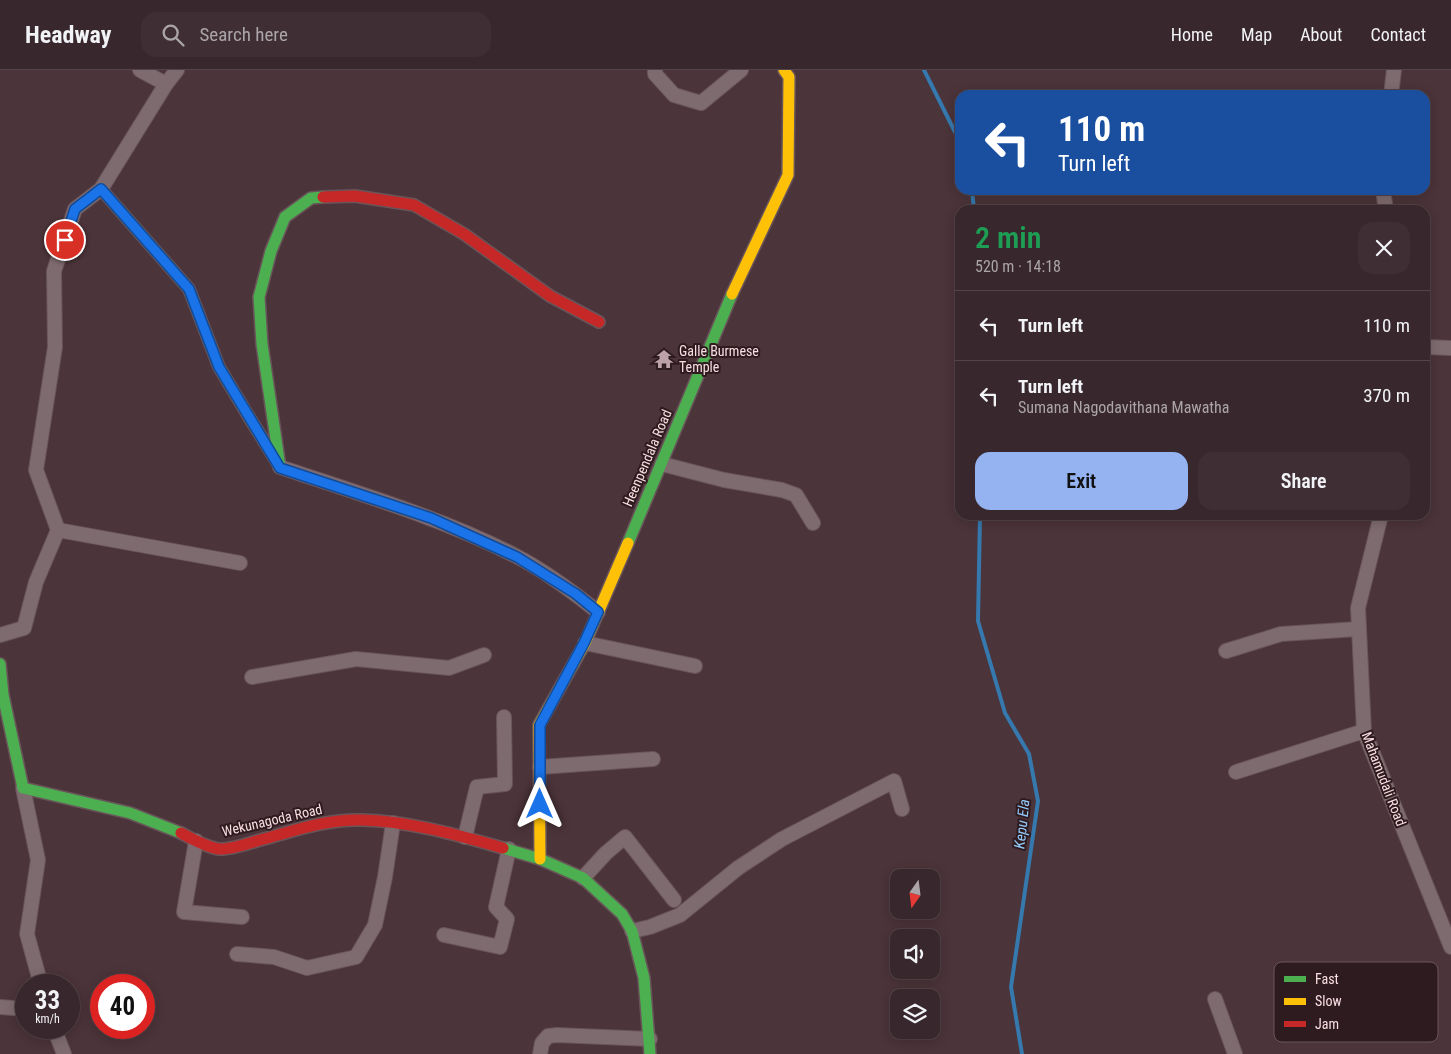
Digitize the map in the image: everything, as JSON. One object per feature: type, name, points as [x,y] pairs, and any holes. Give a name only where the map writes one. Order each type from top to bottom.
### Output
[{"type":"street","points":[[140,70],[166,84]]},
{"type":"street","points":[[0,635],[24,628],[36,582],[58,530],[36,470],[55,347],[54,271],[75,209],[101,189],[166,84],[178,70]]},
{"type":"street","points":[[655,70],[655,74],[674,95],[701,103],[741,70]]},
{"type":"street","name":"Heenpendala Road","points":[[540,859],[540,725],[584,643],[662,464],[724,310],[788,176],[789,77],[784,70]]},
{"type":"street","points":[[1392,90],[1394,70]]},
{"type":"street","points":[[101,189],[189,289],[219,367],[280,468],[431,518],[517,557],[576,594],[598,612]]},
{"type":"street","points":[[280,468],[262,344],[259,297],[271,251],[285,217],[311,198],[355,196],[414,206],[464,234],[550,296],[600,322]]},
{"type":"street","points":[[1430,348],[1451,348]]},
{"type":"street","points":[[662,464],[724,480],[782,490],[796,495],[813,523]]},
{"type":"street","name":"Mahamudali Road","points":[[1380,520],[1358,608],[1364,731],[1451,946]]},
{"type":"street","points":[[58,530],[240,563]]},
{"type":"street","points":[[1226,651],[1281,634],[1358,629]]},
{"type":"street","points":[[584,643],[696,666]]},
{"type":"street","points":[[252,677],[356,659],[449,668],[484,655]]},
{"type":"street","points":[[0,664],[3,695],[38,860],[27,934],[38,974]]},
{"type":"street","points":[[465,837],[477,787],[505,784],[504,717]]},
{"type":"street","points":[[1236,772],[1364,731]]},
{"type":"street","points":[[540,767],[653,759]]},
{"type":"street","points":[[632,931],[650,927],[680,915],[738,868],[782,840],[894,782],[902,809]]},
{"type":"street","name":"Wekunagoda Road","points":[[23,788],[130,813],[196,841],[220,848],[245,844],[326,822],[361,820],[393,823],[465,837],[540,859],[583,878],[622,914],[632,931],[644,978],[650,1054]]},
{"type":"street","points":[[237,954],[274,957],[307,968],[356,957],[374,925],[385,877],[393,823]]},
{"type":"street","points":[[583,878],[606,853],[625,837],[674,900]]},
{"type":"street","points":[[196,841],[184,912],[242,917]]},
{"type":"street","points":[[444,935],[500,947],[507,919],[496,907],[509,849]]},
{"type":"street","points":[[1215,999],[1234,1054]]},
{"type":"street","points":[[0,1007],[15,1009]]},
{"type":"street","points":[[540,1054],[542,1043],[548,1036],[650,1038]]},
{"type":"street","points":[[58,1039],[64,1054]]},
{"type":"waterway","name":"Kepu Ela","points":[[924,70],[955,132]]},
{"type":"waterway","name":"Kepu Ela","points":[[972,195],[974,205]]},
{"type":"waterway","name":"Kepu Ela","points":[[980,520],[978,621],[1005,713],[1029,754],[1038,801],[1011,987],[1022,1054]]},
{"type":"traffic: fast","points":[[249,417],[280,467],[262,344],[259,297],[271,251],[285,217],[311,198],[323,197]]},
{"type":"traffic: fast","points":[[628,543],[732,294]]},
{"type":"traffic: fast","points":[[0,664],[3,695],[23,788],[130,813],[181,833]]},
{"type":"traffic: fast","points":[[503,848],[540,859],[583,878],[622,914],[632,931],[644,978],[650,1054]]},
{"type":"traffic: slow","points":[[732,294],[788,175],[789,77],[784,70]]},
{"type":"traffic: slow","points":[[101,189],[189,289],[219,367],[249,417]]},
{"type":"traffic: slow","points":[[540,859],[539,725],[585,643],[628,543]]},
{"type":"traffic: jam","points":[[323,197],[355,196],[414,205],[464,234],[550,296],[599,322]]},
{"type":"traffic: jam","points":[[181,833],[204,845],[224,849],[335,821],[361,820],[415,826],[503,848]]},
{"type":"place","name":"Galle Burmese Temple","points":[[664,359]]},
{"type":"route","points":[[65,240],[75,209],[101,189],[189,289],[219,367],[280,468],[431,518],[517,557],[576,594],[598,612],[584,643],[540,725],[540,804]]}]
